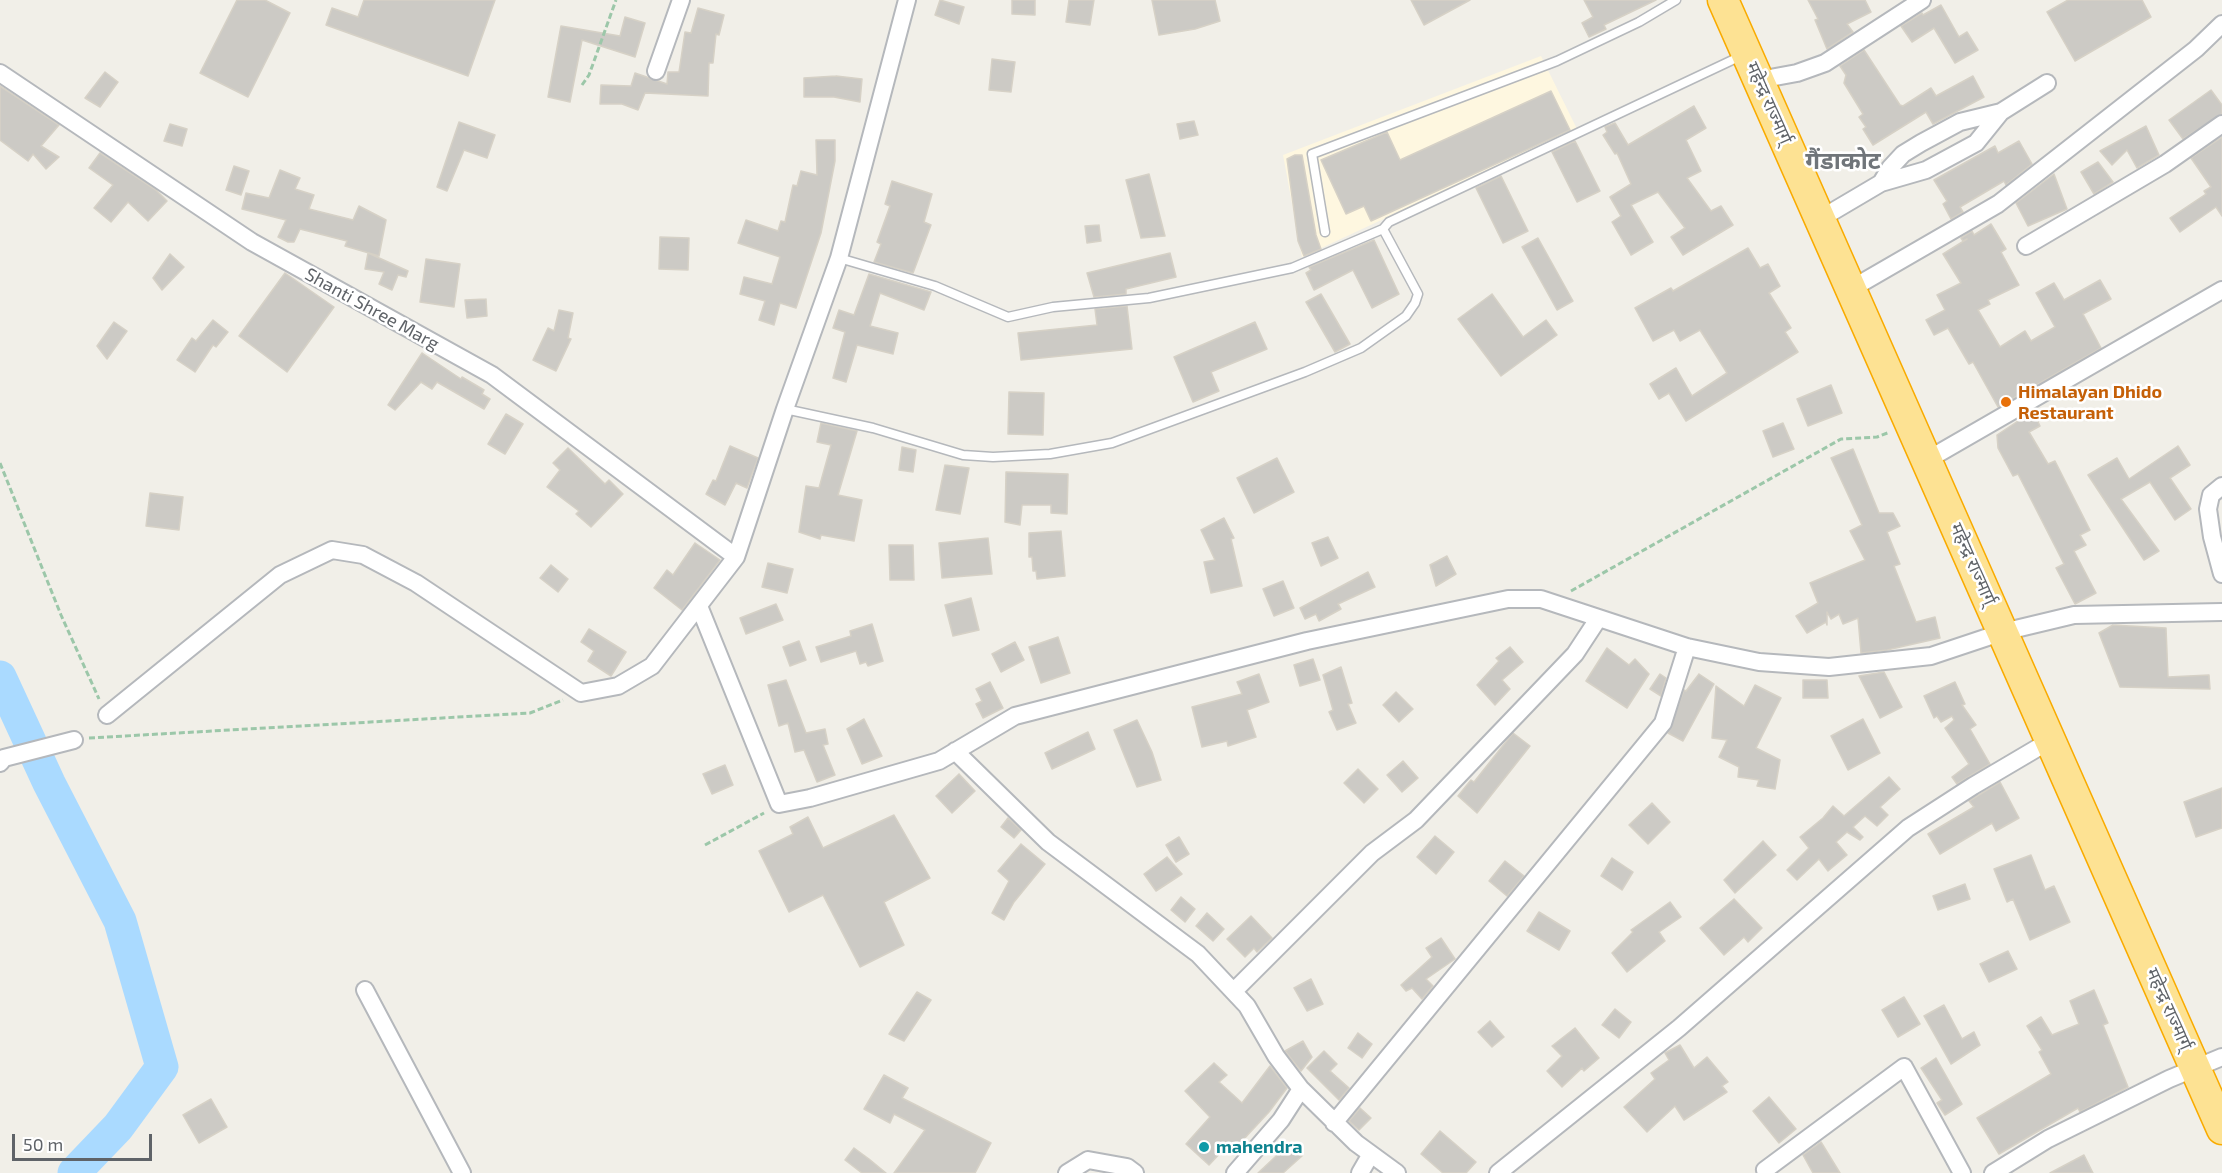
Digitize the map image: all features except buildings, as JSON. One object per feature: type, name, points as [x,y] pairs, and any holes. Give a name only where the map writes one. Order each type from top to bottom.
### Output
[{"type":"highway","name":"महेन्द्र राज्मार्ग्","points":[[1723,0],[2051,740],[2209,1062],[2222,1129]]},
{"type":"street","points":[[656,71],[681,0]]},
{"type":"street","points":[[107,715],[280,575],[332,550],[363,555],[416,583],[581,693],[618,686],[652,666],[736,557],[785,409],[839,258],[907,0]]},
{"type":"street","points":[[1759,80],[1825,63],[1922,0]]},
{"type":"street","points":[[1851,289],[1998,204],[2196,49],[2222,24]]},
{"type":"street","name":"Shanti Shree Marg","points":[[0,73],[252,242],[492,375],[736,557]]},
{"type":"street","points":[[1881,183],[1890,168],[1904,154],[1921,143],[1960,122],[2001,112],[2047,83]]},
{"type":"street","points":[[1820,219],[1881,183],[1926,170],[1976,143],[2001,112]]},
{"type":"street","points":[[2026,246],[2165,164],[2222,124]]},
{"type":"street","points":[[1927,460],[2222,290]]},
{"type":"street","points":[[2222,486],[2211,495],[2208,508],[2212,537],[2222,574]]},
{"type":"street","points":[[699,606],[779,804],[810,798],[939,761],[1016,716],[1307,641],[1508,599],[1540,599],[1687,647],[1759,662],[1829,667],[1931,656],[2003,632],[2074,615],[2222,612]]},
{"type":"street","points":[[1234,991],[1372,853],[1416,820],[1575,654],[1598,619]]},
{"type":"street","points":[[1334,1123],[1663,723],[1687,647]]},
{"type":"street","points":[[2,761],[74,740]]},
{"type":"street","points":[[1498,1173],[1679,1028],[1908,828],[2051,740]]},
{"type":"street","points":[[956,751],[1048,843],[1197,954],[1247,1005],[1276,1056],[1301,1089],[1334,1123],[1397,1173]]},
{"type":"street","points":[[365,990],[462,1173]]},
{"type":"street","points":[[1993,1173],[2048,1139],[2209,1062]]},
{"type":"street","points":[[1766,1173],[1765,1170],[1904,1067],[1962,1173]]},
{"type":"street","points":[[1235,1173],[1281,1120],[1301,1089]]},
{"type":"street","points":[[1360,1173],[1371,1154]]},
{"type":"street","points":[[1067,1173],[1088,1160],[1127,1167],[1135,1173]]},
{"type":"lane","points":[[1325,232],[1312,154],[1557,61],[1639,22],[1676,0]]},
{"type":"lane","points":[[839,258],[935,286],[1008,317],[1053,308],[1149,298],[1292,268],[1383,229],[1389,222],[1747,53]]},
{"type":"lane","points":[[785,409],[873,428],[963,455],[993,457],[1050,454],[1112,442],[1305,372],[1361,348],[1406,316],[1418,294],[1383,229]]},
{"type":"path","points":[[582,85],[589,75],[616,0]]},
{"type":"path","points":[[1550,603],[1841,439],[1877,437],[1911,424]]},
{"type":"path","points":[[0,463],[62,615],[116,736]]},
{"type":"path","points":[[74,740],[530,713],[581,693]]},
{"type":"path","points":[[705,845],[779,804]]},
{"type":"shaded area","points":[[1541,56],[1577,129],[1302,257],[1283,155]]},
{"type":"waterway","points":[[0,677],[49,783],[120,921],[162,1067],[118,1127],[74,1173]]},
{"type":"place","name":"Himalayan Dhido Restaurant","points":[[2006,402]]},
{"type":"place","name":"mahendra","points":[[1204,1147]]},
{"type":"district","name":"गैंडाकोट","points":[[1843,161]]}]
